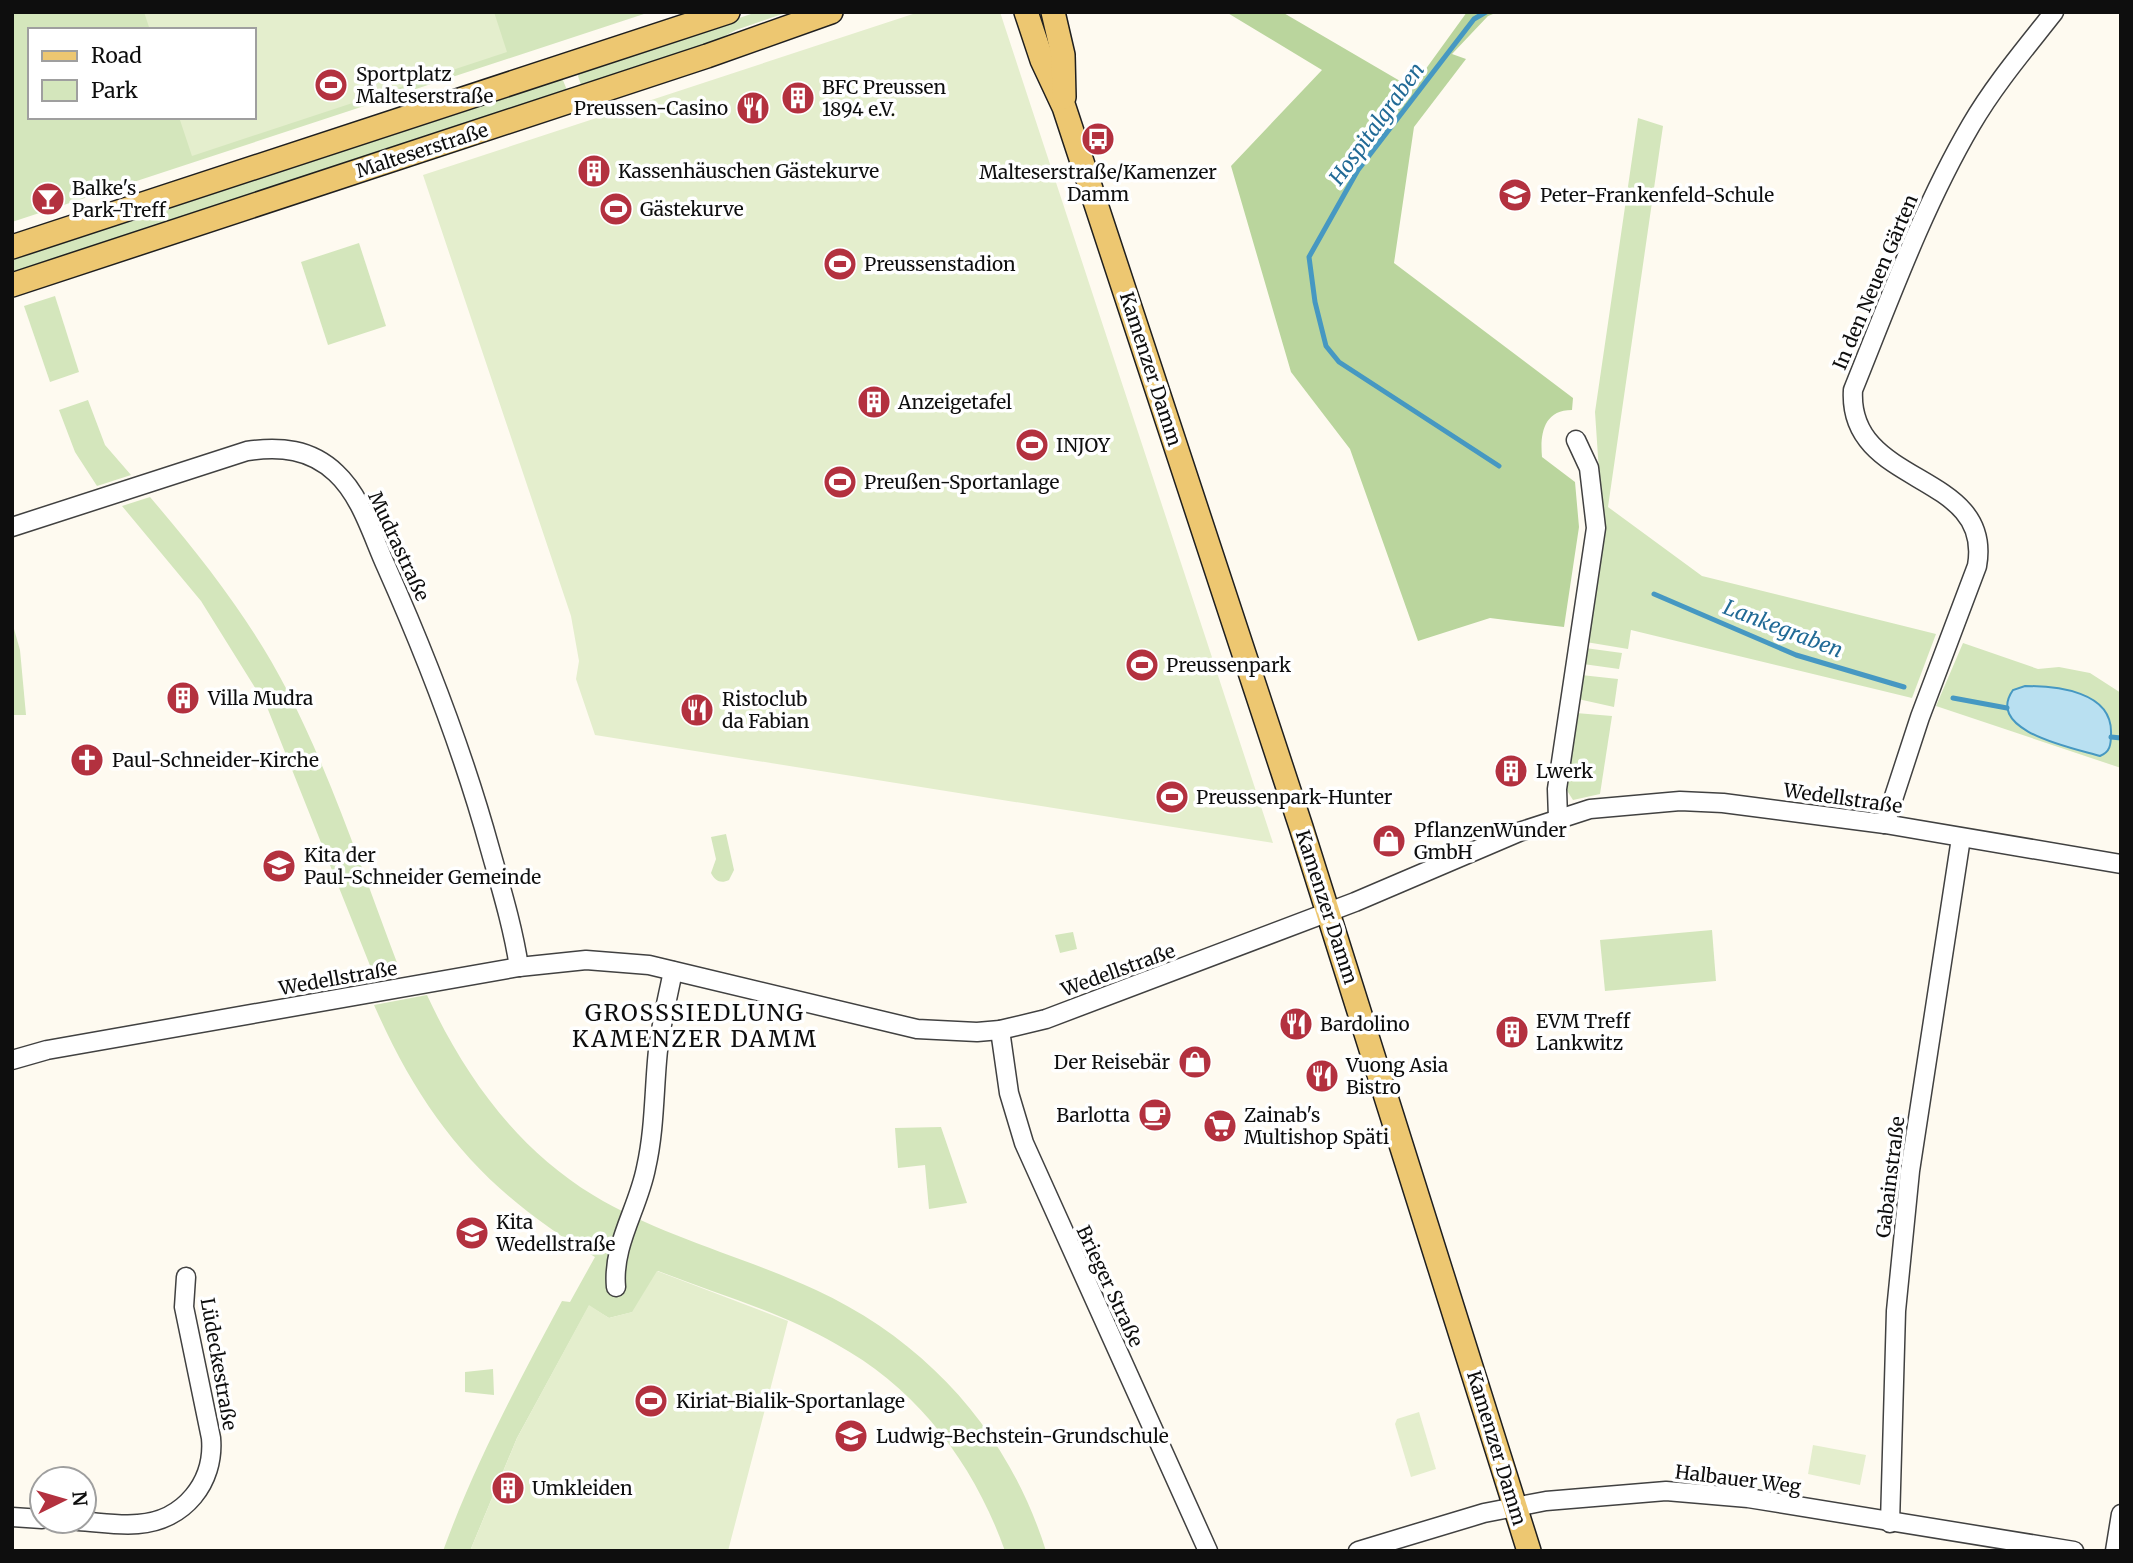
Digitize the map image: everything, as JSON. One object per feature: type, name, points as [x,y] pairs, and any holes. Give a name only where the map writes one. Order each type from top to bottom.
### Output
[{"type":"main road","name":"Malteserstraße","points":[[12,247],[728,12]]},
{"type":"main road","name":"Malteserstraße","points":[[12,285],[578,99],[831,12]]},
{"type":"main road","name":"Kamenzer Damm","points":[[1026,12],[1042,60],[1064,107],[1328,912],[1529,1551]]},
{"type":"main road","name":"Kamenzer Damm","points":[[1053,12],[1063,55],[1064,107]]},
{"type":"main road","points":[[567,65],[578,99]]},
{"type":"street","name":"In den Neuen Gärten","points":[[1885,824],[1920,717],[1977,566],[1979,544],[1969,517],[1957,503],[1880,455],[1865,440],[1855,418],[1853,390],[1934,197],[1958,148],[2002,78],[2054,12]]},
{"type":"street","points":[[1558,818],[1557,789],[1596,528],[1588,468],[1576,440]]},
{"type":"street","name":"Mudrastraße","points":[[12,527],[247,451],[272,447],[295,450],[329,466],[358,504],[447,713],[490,846],[519,967]]},
{"type":"street","name":"Wedellstraße","points":[[12,1060],[47,1050],[519,967],[586,960],[649,965],[917,1029],[1000,1030],[1046,1019],[1328,912],[1558,818],[1601,808],[1680,802],[1723,803],[1885,824],[2121,864]]},
{"type":"street","name":"Gabainstraße","points":[[1890,1522],[1896,1311],[1909,1183],[1961,838]]},
{"type":"street","points":[[616,1287],[614,1266],[641,1191],[651,1145],[658,1050],[673,971]]},
{"type":"street","name":"Brieger Straße","points":[[1000,1030],[1009,1093],[1024,1143],[1208,1551]]},
{"type":"street","name":"Lüdeckestraße","points":[[98,1522],[137,1525],[154,1522],[180,1510],[193,1499],[205,1479],[212,1451],[211,1438],[184,1307],[186,1277]]},
{"type":"street","name":"Halbauer Weg","points":[[1358,1551],[1515,1507],[1557,1499],[1666,1491],[1748,1498],[2074,1551]]},
{"type":"street","points":[[2115,1551],[2121,1514]]},
{"type":"green space","points":[[12,12],[650,12],[12,222]]},
{"type":"green space","name":"Sportplatz Malteserstraße","points":[[144,12],[494,12],[507,52],[192,156],[180,119],[256,119],[256,28],[149,28]]},
{"type":"green space","points":[[757,12],[788,12],[736,30],[708,45],[581,85],[578,76],[580,71]]},
{"type":"green space","name":"Preußen-Sportanlage","points":[[919,12],[1000,12],[1273,843],[595,735],[576,679],[579,661],[571,616],[423,175]]},
{"type":"green space","points":[[1226,12],[1282,12],[1412,88],[1467,12],[1498,12],[1488,16],[1452,54],[1466,59],[1414,127],[1394,263],[1573,398],[1572,410],[1562,411],[1549,419],[1542,440],[1542,457],[1575,482],[1579,527],[1564,627],[1490,618],[1418,641],[1350,449],[1291,372],[1231,166],[1322,70]]},
{"type":"green space","points":[[562,78],[567,90],[12,275],[12,257]]},
{"type":"green space","points":[[1638,118],[1663,126],[1608,507],[1702,576],[1936,634],[1912,698],[1631,630],[1628,649],[1586,642],[1603,531],[1595,412]]},
{"type":"green space","points":[[359,243],[386,326],[328,345],[301,262]]},
{"type":"green space","points":[[55,296],[79,372],[50,382],[24,306]]},
{"type":"green space","points":[[88,400],[105,445],[131,475],[97,486],[75,452],[59,410]]},
{"type":"green space","points":[[150,497],[225,590],[274,665],[334,794],[399,968],[373,973],[267,707],[201,601],[122,506]]},
{"type":"green space","points":[[12,622],[20,650],[26,715],[12,715]]},
{"type":"green space","points":[[1963,643],[2038,669],[2059,667],[2090,673],[2121,693],[2121,768],[1936,706]]},
{"type":"green space","points":[[1585,648],[1622,653],[1619,669],[1583,664]]},
{"type":"green space","points":[[1581,675],[1618,679],[1614,707],[1578,699]]},
{"type":"green space","points":[[1576,713],[1612,716],[1600,794],[1573,800],[1566,789]]},
{"type":"green space","points":[[726,834],[734,870],[729,880],[721,882],[711,873],[716,859],[711,837]]},
{"type":"green space","points":[[1712,930],[1716,981],[1605,991],[1600,940]]},
{"type":"green space","points":[[1073,932],[1077,949],[1060,953],[1055,935]]},
{"type":"green space","points":[[427,995],[475,1081],[516,1132],[565,1176],[619,1210],[647,1223],[788,1278],[857,1311],[928,1364],[959,1396],[986,1430],[1010,1468],[1030,1508],[1046,1551],[1005,1551],[977,1488],[960,1459],[917,1406],[866,1362],[793,1322],[658,1271],[633,1312],[609,1318],[589,1306],[517,1438],[470,1551],[443,1551],[469,1486],[513,1393],[562,1301],[570,1302],[595,1257],[521,1207],[462,1150],[437,1119],[394,1046],[374,1005]]},
{"type":"green space","points":[[941,1127],[967,1203],[929,1209],[925,1165],[898,1168],[895,1128]]},
{"type":"green space","name":"Kiriat-Bialik-Sportanlage","points":[[657,1271],[788,1321],[728,1551],[470,1551],[517,1438],[589,1305],[609,1318],[632,1312]]},
{"type":"green space","points":[[493,1369],[494,1395],[465,1392],[465,1372]]},
{"type":"green space","points":[[1419,1412],[1436,1469],[1411,1477],[1395,1424],[1397,1419]]},
{"type":"green space","points":[[1813,1445],[1866,1455],[1860,1485],[1808,1474]]},
{"type":"water","points":[[2025,686],[2052,687],[2093,700],[2103,708],[2109,720],[2111,738],[2108,750],[2100,756],[2053,742],[2021,727],[2011,716],[2007,704],[2013,690]]},
{"type":"waterway","name":"Hospitalgraben","points":[[1486,12],[1474,19],[1358,170],[1309,257],[1315,302],[1326,346],[1339,362],[1499,466]]},
{"type":"waterway","name":"Lankegraben","points":[[1654,594],[1796,655],[1904,687]]},
{"type":"waterway","name":"Lankegraben","points":[[1953,698],[2007,708]]},
{"type":"waterway","name":"Lankegraben","points":[[2111,737],[2121,738]]},
{"type":"place","name":"Sportplatz Malteserstraße","points":[[331,85]]},
{"type":"place","name":"BFC Preussen 1894 e.V.","points":[[798,98]]},
{"type":"place","name":"Preussen-Casino","points":[[753,108]]},
{"type":"place","name":"Malteserstraße/Kamenzer Damm","points":[[1098,139]]},
{"type":"place","name":"Kassenhäuschen Gästekurve","points":[[594,171]]},
{"type":"place","name":"Peter-Frankenfeld-Schule","points":[[1515,195]]},
{"type":"place","name":"Balke's Park-Treff","points":[[48,199]]},
{"type":"place","name":"Gästekurve","points":[[616,209]]},
{"type":"place","name":"Preussenstadion","points":[[840,264]]},
{"type":"place","name":"Anzeigetafel","points":[[874,402]]},
{"type":"place","name":"INJOY","points":[[1032,445]]},
{"type":"place","name":"Preußen-Sportanlage","points":[[840,482]]},
{"type":"place","name":"Preussenpark","points":[[1142,665]]},
{"type":"place","name":"Villa Mudra","points":[[183,698]]},
{"type":"place","name":"Ristoclub da Fabian","points":[[697,710]]},
{"type":"place","name":"Paul-Schneider-Kirche","points":[[87,760]]},
{"type":"place","name":"Lwerk","points":[[1511,771]]},
{"type":"place","name":"Preussenpark-Hunter","points":[[1172,797]]},
{"type":"place","name":"PflanzenWunder GmbH","points":[[1389,841]]},
{"type":"place","name":"Kita der Paul-Schneider Gemeinde","points":[[279,866]]},
{"type":"place","name":"Bardolino","points":[[1296,1024]]},
{"type":"place","name":"EVM Treff Lankwitz","points":[[1512,1032]]},
{"type":"place","name":"Der Reisebär","points":[[1195,1062]]},
{"type":"place","name":"Vuong Asia Bistro","points":[[1322,1076]]},
{"type":"place","name":"Barlotta","points":[[1155,1115]]},
{"type":"place","name":"Zainab's Multishop Späti","points":[[1220,1126]]},
{"type":"place","name":"Kita Wedellstraße","points":[[472,1233]]},
{"type":"place","name":"Kiriat-Bialik-Sportanlage","points":[[651,1401]]},
{"type":"place","name":"Ludwig-Bechstein-Grundschule","points":[[851,1436]]},
{"type":"place","name":"Umkleiden","points":[[508,1488]]},
{"type":"district","name":"GROSSSIEDLUNG KAMENZER DAMM","points":[[695,1026]]}]
